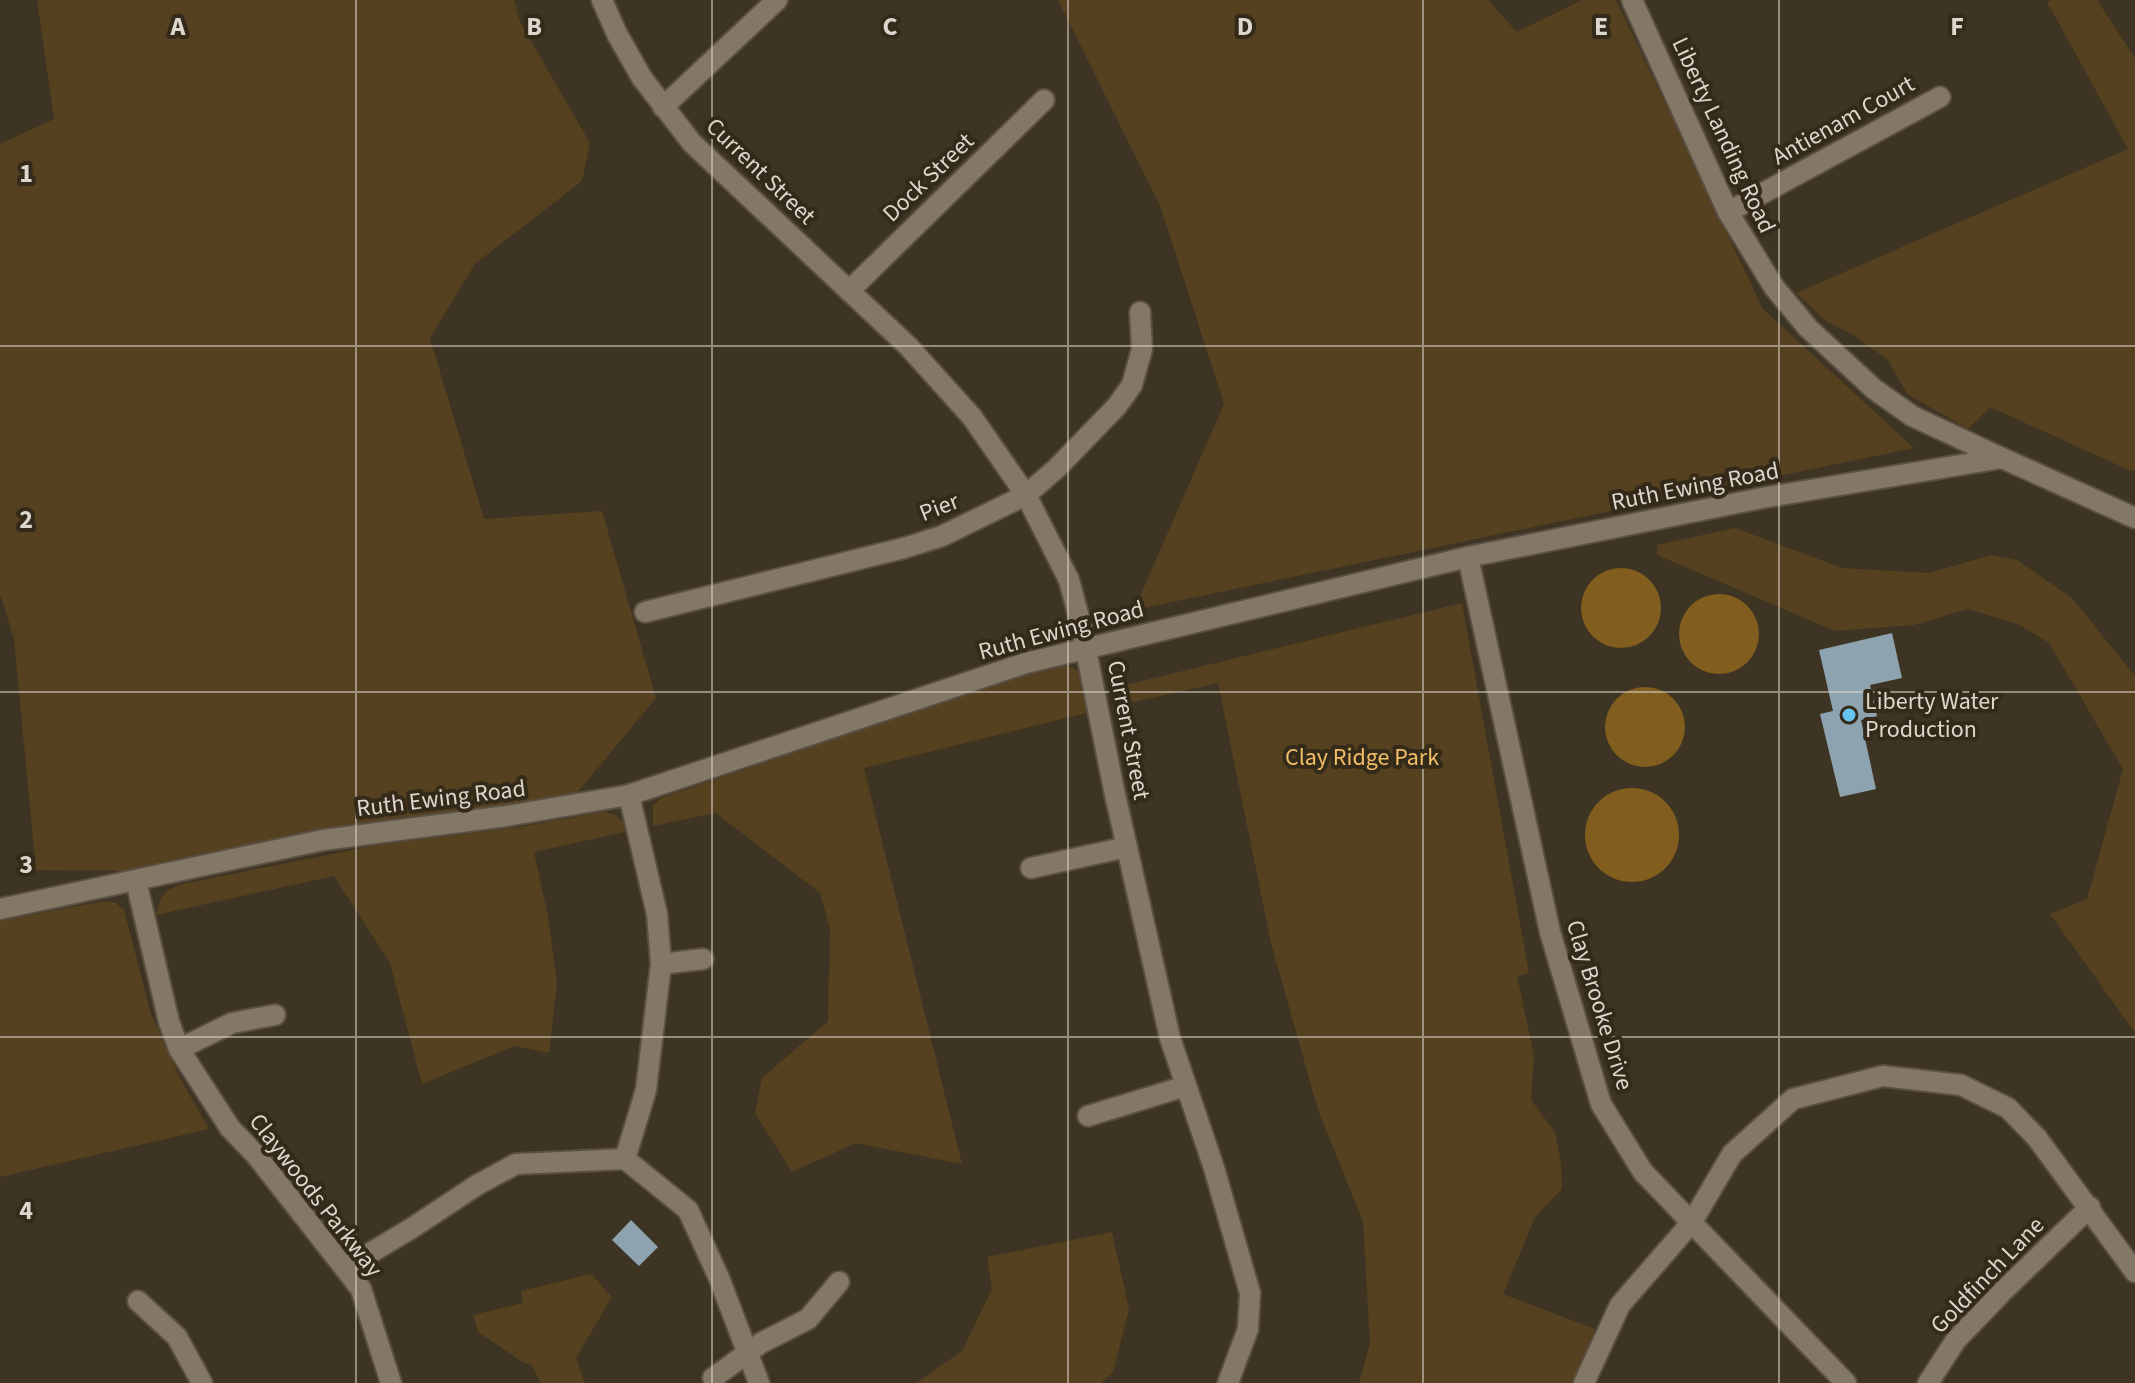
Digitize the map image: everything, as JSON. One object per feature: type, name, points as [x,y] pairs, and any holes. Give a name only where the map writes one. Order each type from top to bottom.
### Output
[{"type":"street","name":"Current Street","points":[[602,0],[623,45],[663,107],[692,143],[941,381],[991,442],[1026,495],[1069,580],[1170,1038],[1214,1168],[1250,1293],[1248,1329],[1228,1383]]},
{"type":"street","points":[[663,107],[777,0]]},
{"type":"street","name":"Liberty Landing Road","points":[[1632,0],[1728,212],[1774,287],[1837,358],[1874,389],[1912,416],[2002,458]]},
{"type":"street","name":"Antienam Court","points":[[1728,212],[1940,97]]},
{"type":"street","name":"Dock Street","points":[[849,291],[1044,100]]},
{"type":"street","name":"Pier","points":[[645,612],[904,548],[942,536],[1026,495],[1117,406],[1132,385],[1142,349],[1140,312]]},
{"type":"street","points":[[2002,458],[2135,518]]},
{"type":"street","name":"Ruth Ewing Road","points":[[0,909],[323,840],[520,814],[629,795],[1002,670],[1086,648],[1468,557],[1762,498],[2002,458]]},
{"type":"street","name":"Clay Brooke Drive","points":[[1468,557],[1550,932],[1601,1104],[1643,1172],[1846,1383]]},
{"type":"street","points":[[625,1159],[646,1090],[661,964],[657,914],[629,795]]},
{"type":"street","points":[[1031,868],[1127,847]]},
{"type":"street","name":"Claywoods Parkway","points":[[136,881],[169,1022],[179,1049],[230,1128],[256,1155],[361,1289],[391,1383]]},
{"type":"street","points":[[661,964],[703,959]]},
{"type":"street","points":[[179,1049],[232,1023],[275,1015]]},
{"type":"street","points":[[1584,1383],[1620,1305],[1692,1222],[1732,1154],[1793,1099],[1883,1076],[1961,1085],[2008,1108],[2037,1138],[2135,1272]]},
{"type":"street","points":[[1088,1116],[1186,1086]]},
{"type":"street","points":[[345,1268],[516,1164],[625,1159],[688,1210],[719,1278],[759,1383]]},
{"type":"street","name":"Goldfinch Lane","points":[[1928,1383],[1956,1340],[2090,1207]]},
{"type":"street","points":[[713,1378],[747,1352],[808,1319],[839,1282]]},
{"type":"street","points":[[138,1301],[177,1337],[202,1383]]},
{"type":"green space","points":[[37,0],[514,0],[520,22],[590,143],[582,181],[475,264],[430,338],[484,519],[602,511],[656,698],[577,793],[127,871],[36,870],[14,639],[0,594],[0,144],[54,119]]},
{"type":"green space","points":[[1058,0],[1488,0],[1517,32],[1582,0],[1616,0],[1763,309],[1914,448],[1134,610],[1224,404],[1161,208]]},
{"type":"green space","points":[[2097,0],[2135,58],[2135,470],[2131,471],[1990,407],[1968,429],[1907,394],[1888,360],[1826,321],[1796,293],[2128,149],[2047,2]]},
{"type":"green space","points":[[1735,528],[1842,568],[1929,573],[1991,555],[2017,560],[2072,598],[2135,676],[2135,1033],[2050,914],[2087,899],[2123,769],[2049,643],[2018,624],[1968,609],[1914,625],[1835,631],[1657,555],[1657,545]]},
{"type":"green space","name":"Clay Ridge Park","points":[[1462,603],[1529,973],[1517,976],[1534,1056],[1531,1100],[1555,1132],[1561,1162],[1562,1189],[1535,1217],[1503,1294],[1595,1329],[1575,1383],[1359,1383],[1370,1344],[1363,1222],[1318,1110],[1271,943],[1218,683],[1117,706],[1113,688]]},
{"type":"green space","points":[[1049,665],[1065,665],[1077,670],[1083,681],[1090,712],[864,768],[962,1164],[856,1143],[792,1172],[755,1113],[762,1078],[828,1021],[830,928],[820,893],[716,813],[653,826],[653,806],[661,798]]},
{"type":"green space","points":[[602,812],[618,817],[629,831],[534,852],[548,916],[557,983],[549,1053],[515,1046],[422,1084],[390,963],[334,876],[156,915],[164,895],[182,884],[377,845],[519,827]]},
{"type":"green space","points":[[104,901],[116,903],[124,910],[151,1014],[180,1078],[209,1129],[0,1177],[0,921]]},
{"type":"green space","points":[[1112,1232],[1129,1309],[1113,1372],[1101,1383],[916,1383],[962,1351],[992,1289],[987,1257]]},
{"type":"green space","points":[[591,1274],[612,1297],[576,1358],[585,1383],[540,1383],[532,1365],[524,1363],[478,1332],[473,1315],[523,1303],[521,1291]]},
{"type":"shaded area","points":[[1613,568],[1629,568],[1650,579],[1661,600],[1661,616],[1650,637],[1629,648],[1613,648],[1599,642],[1587,630],[1581,616],[1581,600],[1587,586],[1599,574]]},
{"type":"shaded area","points":[[1711,594],[1727,594],[1748,605],[1759,626],[1759,642],[1748,663],[1727,674],[1711,674],[1697,668],[1685,656],[1679,642],[1679,626],[1685,612],[1697,600]]},
{"type":"shaded area","points":[[1637,687],[1653,687],[1674,698],[1685,719],[1685,735],[1674,756],[1653,767],[1637,767],[1623,761],[1611,749],[1605,735],[1605,719],[1611,705],[1623,693]]},
{"type":"shaded area","points":[[1632,788],[1650,792],[1665,802],[1675,817],[1679,835],[1675,853],[1665,868],[1650,878],[1632,882],[1614,878],[1599,868],[1589,853],[1585,835],[1589,817],[1599,802],[1614,792]]},
{"type":"building","name":"Liberty Water Production","points":[[1892,633],[1902,678],[1870,685],[1877,716],[1861,720],[1876,789],[1840,797],[1820,714],[1833,711],[1819,650]]},
{"type":"building","points":[[631,1220],[658,1247],[639,1266],[612,1240]]},
{"type":"place","name":"Liberty Water Production","points":[[1849,715]]}]
